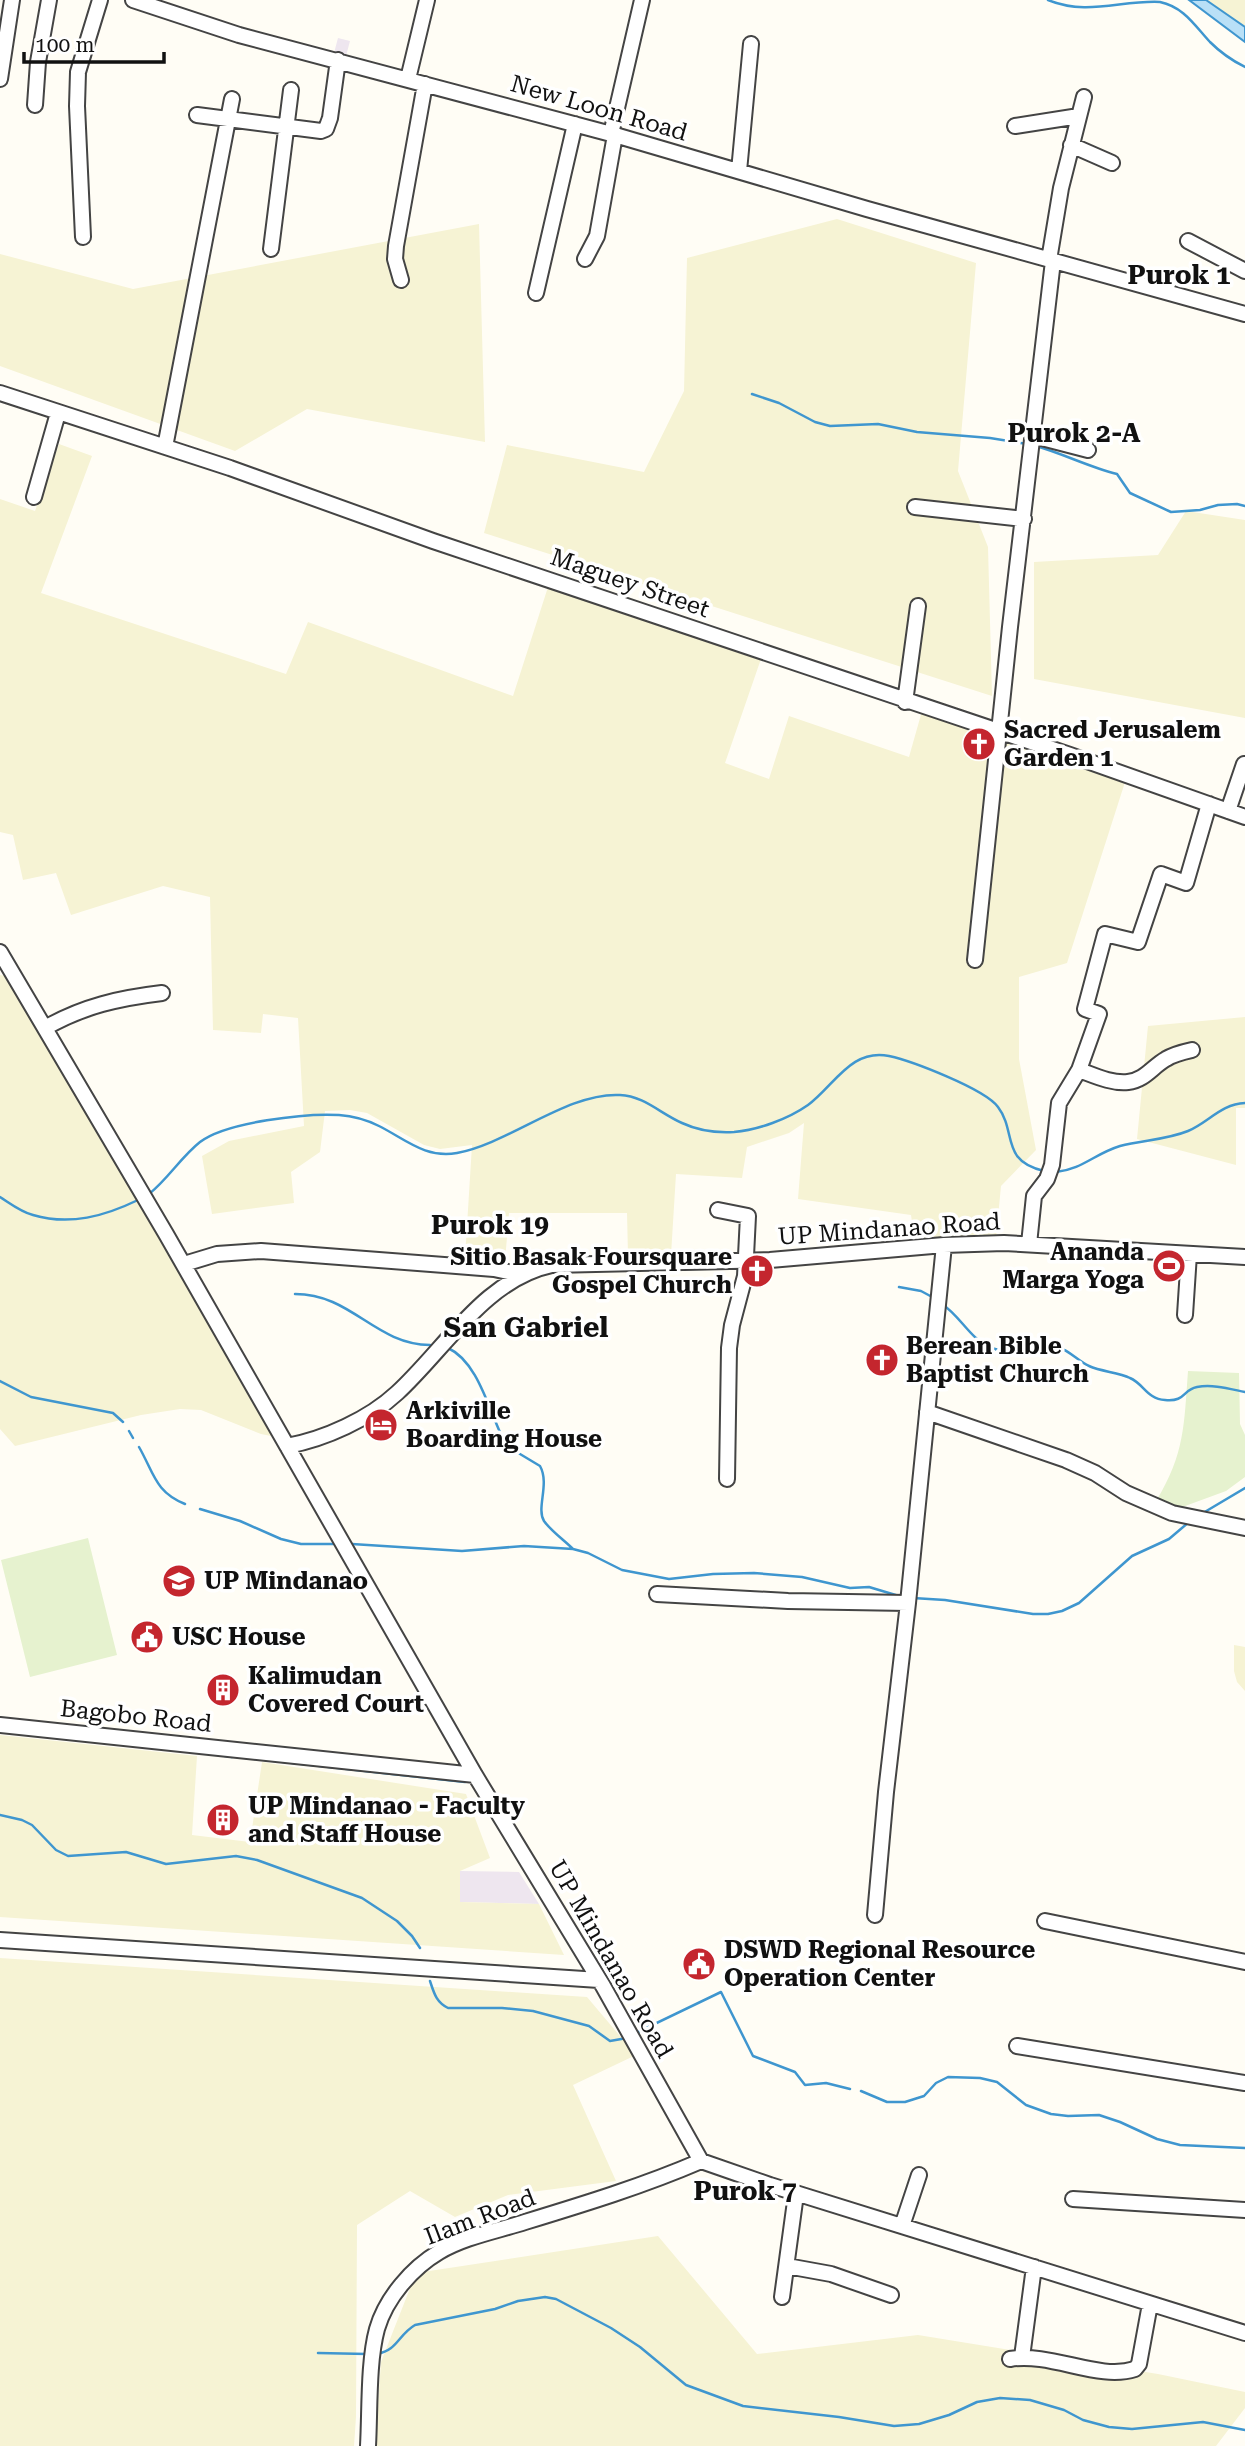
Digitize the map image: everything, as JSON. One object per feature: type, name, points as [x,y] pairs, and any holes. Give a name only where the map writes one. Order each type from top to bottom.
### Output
[{"type":"street","points":[[0,79],[12,0]]},
{"type":"street","points":[[35,105],[38,62],[49,0]]},
{"type":"street","points":[[83,237],[78,72],[100,0]]},
{"type":"street","name":"New Loon Road","points":[[133,0],[227,31],[575,124],[1245,314]]},
{"type":"street","points":[[408,79],[427,0]]},
{"type":"street","points":[[585,259],[597,236],[613,135],[642,0]]},
{"type":"street","points":[[739,171],[751,44]]},
{"type":"street","points":[[197,115],[314,132],[326,129],[338,60]]},
{"type":"street","points":[[401,280],[395,259],[396,246],[425,84]]},
{"type":"street","points":[[271,249],[291,90]]},
{"type":"street","points":[[975,960],[1051,260],[1061,188],[1084,97]]},
{"type":"street","points":[[165,447],[232,99]]},
{"type":"street","points":[[1015,126],[1079,116]]},
{"type":"street","points":[[536,293],[575,124]]},
{"type":"street","points":[[1071,145],[1112,163]]},
{"type":"street","points":[[1188,241],[1245,271]]},
{"type":"street","name":"Maguey Street","points":[[0,393],[1245,817]]},
{"type":"street","points":[[34,497],[58,413]]},
{"type":"street","points":[[1034,436],[1088,450]]},
{"type":"street","points":[[915,508],[1024,519]]},
{"type":"street","points":[[905,702],[918,606]]},
{"type":"street","points":[[1228,811],[1244,764]]},
{"type":"street","points":[[1029,1244],[1034,1196],[1047,1179],[1052,1165],[1059,1103],[1079,1070],[1099,1014],[1085,1009],[1105,934],[1138,942],[1161,874],[1186,883],[1209,804]]},
{"type":"street","points":[[0,951],[5,967],[45,1028],[184,1264],[289,1450]]},
{"type":"street","points":[[45,1028],[83,1009],[107,1001],[162,993]]},
{"type":"street","points":[[1079,1070],[1115,1081],[1130,1082],[1148,1074],[1163,1060],[1192,1050]]},
{"type":"street","points":[[718,1210],[748,1216],[743,1289],[732,1325],[729,1348],[727,1479]]},
{"type":"street","name":"UP Mindanao Road","points":[[701,2161],[289,1450],[353,1422],[381,1406],[397,1393],[468,1317],[522,1275],[552,1265],[746,1261],[944,1245],[1029,1244],[1245,1258]]},
{"type":"street","points":[[875,1915],[944,1245]]},
{"type":"street","points":[[184,1264],[217,1254],[261,1251],[494,1269],[522,1275]]},
{"type":"street","points":[[1185,1315],[1189,1254]]},
{"type":"street","points":[[927,1412],[1066,1460],[1095,1473],[1125,1493],[1172,1513],[1245,1528]]},
{"type":"street","points":[[657,1594],[775,1601],[908,1603]]},
{"type":"street","name":"Bagobo Road","points":[[0,1725],[475,1775]]},
{"type":"street","points":[[1045,1921],[1245,1962]]},
{"type":"street","points":[[0,1932],[136,1945],[596,1976]]},
{"type":"street","points":[[0,1940],[136,1945]]},
{"type":"street","points":[[1017,2046],[1245,2083]]},
{"type":"street","points":[[701,2161],[1245,2333]]},
{"type":"street","name":"Ilam Road","points":[[368,2446],[374,2350],[378,2328],[388,2306],[407,2278],[423,2263],[441,2251],[475,2238],[622,2191],[701,2161]]},
{"type":"street","points":[[902,2226],[919,2175]]},
{"type":"street","points":[[782,2297],[796,2193]]},
{"type":"street","points":[[1073,2199],[1245,2210]]},
{"type":"street","points":[[786,2266],[831,2274],[891,2295]]},
{"type":"street","points":[[1034,2267],[1016,2358],[1048,2359],[1114,2373],[1135,2369],[1139,2364],[1150,2304]]},
{"type":"shaded area","points":[[1206,0],[1245,0],[1245,27]]},
{"type":"shaded area","points":[[338,38],[350,41],[346,56],[334,53]]},
{"type":"shaded area","points":[[837,219],[976,263],[958,471],[988,547],[992,696],[484,533],[507,445],[644,472],[684,391],[687,258]]},
{"type":"shaded area","points":[[479,224],[485,442],[307,409],[235,451],[0,366],[0,254],[133,289]]},
{"type":"shaded area","points":[[59,444],[92,456],[41,593],[286,674],[308,622],[513,696],[548,587],[762,656],[725,763],[769,779],[789,716],[909,757],[922,711],[1126,779],[1067,963],[1019,977],[1019,1059],[1036,1150],[1001,1186],[996,1238],[915,1242],[911,1215],[798,1199],[804,1123],[789,1133],[747,1147],[742,1178],[676,1174],[671,1255],[628,1255],[627,1213],[509,1213],[505,1261],[465,1258],[472,1145],[440,1149],[424,1145],[367,1113],[350,1110],[325,1111],[320,1152],[291,1172],[294,1203],[212,1214],[202,1156],[229,1141],[304,1126],[298,1018],[263,1014],[261,1033],[213,1030],[210,897],[163,886],[71,915],[56,873],[23,880],[13,835],[0,832],[0,499],[35,511]]},
{"type":"shaded area","points":[[1186,511],[1245,520],[1245,718],[1034,679],[1034,562],[1158,555]]},
{"type":"shaded area","points":[[0,975],[5,976],[133,1187],[276,1437],[261,1434],[201,1410],[180,1409],[141,1415],[15,1446],[0,1429]]},
{"type":"shaded area","points":[[1245,1017],[1245,1108],[1236,1108],[1236,1165],[1137,1139],[1148,1026]]},
{"type":"shaded area","points":[[1234,1645],[1245,1647],[1245,1691],[1237,1682],[1234,1671]]},
{"type":"shaded area","points":[[0,1735],[197,1756],[192,1835],[250,1842],[262,1762],[466,1794],[490,1858],[460,1871],[460,1902],[539,1904],[564,1955],[0,1917]]},
{"type":"shaded area","points":[[460,1871],[519,1872],[539,1904],[460,1902]]},
{"type":"shaded area","points":[[0,1958],[587,1997],[636,2055],[573,2085],[616,2181],[508,2195],[455,2217],[410,2191],[357,2225],[354,2446],[0,2446]]},
{"type":"shaded area","points":[[658,2236],[757,2354],[918,2335],[1158,2374],[1245,2392],[1245,2408],[1216,2446],[375,2446],[381,2362],[416,2273]]},
{"type":"green space","points":[[1188,1371],[1239,1373],[1240,1424],[1245,1435],[1245,1477],[1226,1491],[1177,1509],[1156,1501],[1178,1453],[1184,1423]]},
{"type":"green space","points":[[88,1538],[117,1655],[30,1677],[1,1560]]},
{"type":"water","points":[[1189,0],[1206,0],[1245,27],[1245,42]]},
{"type":"waterway","points":[[1048,0],[1076,7],[1146,2],[1168,4],[1188,18],[1218,49],[1245,67]]},
{"type":"waterway","points":[[752,394],[830,426],[878,424],[917,432],[1027,444]]},
{"type":"waterway","points":[[1036,446],[1117,474],[1130,493],[1171,512],[1200,510],[1218,505],[1245,506]]},
{"type":"waterway","points":[[149,1194],[200,1142],[228,1129],[267,1120],[349,1116],[374,1124],[426,1151],[446,1154],[477,1148],[580,1101],[620,1095],[645,1102],[694,1128],[734,1132],[763,1126],[791,1115],[808,1105],[844,1070],[864,1058],[876,1055],[889,1056],[930,1070],[964,1084],[991,1100],[1004,1117],[1015,1153],[1030,1166],[1044,1171]]},
{"type":"waterway","points":[[1056,1172],[1074,1168],[1120,1146],[1188,1131],[1222,1110],[1245,1103]]},
{"type":"waterway","points":[[0,1197],[29,1214],[60,1220],[100,1215],[138,1200]]},
{"type":"waterway","points":[[899,1287],[921,1291],[934,1298]]},
{"type":"waterway","points":[[295,1294],[315,1296],[332,1302],[393,1337],[410,1343],[430,1345]]},
{"type":"waterway","points":[[942,1304],[976,1338],[989,1347],[997,1350],[1040,1345],[1058,1347],[1089,1366],[1130,1378],[1159,1399],[1177,1399],[1192,1389],[1203,1386],[1245,1392]]},
{"type":"waterway","points":[[448,1348],[459,1355],[476,1377],[505,1443],[540,1466],[544,1480],[542,1516],[554,1532],[573,1549]]},
{"type":"waterway","points":[[0,1381],[31,1397],[113,1413],[123,1422]]},
{"type":"waterway","points":[[129,1431],[133,1438]]},
{"type":"waterway","points":[[139,1447],[161,1488],[185,1504]]},
{"type":"waterway","points":[[1203,1513],[1245,1488]]},
{"type":"waterway","points":[[200,1509],[240,1521],[281,1539],[301,1544],[333,1544]]},
{"type":"waterway","points":[[913,1598],[945,1600],[1033,1614],[1062,1611],[1079,1603],[1132,1556],[1169,1539],[1189,1522]]},
{"type":"waterway","points":[[352,1544],[462,1551],[524,1546],[573,1549],[588,1553],[622,1570],[669,1579],[754,1573],[802,1577],[850,1588],[869,1587],[899,1596]]},
{"type":"waterway","points":[[0,1732],[32,1735]]},
{"type":"waterway","points":[[212,1754],[232,1757]]},
{"type":"waterway","points":[[237,1757],[465,1782]]},
{"type":"waterway","points":[[0,1815],[32,1825],[56,1850],[68,1856],[126,1852],[166,1864],[236,1856],[257,1860],[362,1898],[397,1921],[420,1948]]},
{"type":"waterway","points":[[430,1981],[438,2000],[448,2008],[533,2011],[589,2026],[610,2041],[627,2038]]},
{"type":"waterway","points":[[636,2033],[721,1992],[753,2056],[795,2072],[805,2085],[826,2083],[850,2089]]},
{"type":"waterway","points":[[861,2091],[887,2102],[905,2102],[924,2096],[936,2083],[948,2077],[980,2078],[997,2082],[1026,2105],[1051,2114],[1099,2115],[1157,2139],[1180,2145],[1245,2148]]},
{"type":"waterway","points":[[377,2354],[394,2346],[415,2325],[545,2297],[556,2299],[611,2328],[640,2347],[686,2385],[743,2406],[894,2426],[919,2424],[949,2415],[977,2402],[1000,2398],[1030,2400],[1109,2427],[1132,2429],[1203,2422],[1245,2430]]},
{"type":"waterway","points":[[318,2353],[367,2354]]},
{"type":"place","name":"Sacred Jerusalem Garden 1","points":[[979,744]]},
{"type":"place","name":"Ananda Marga Yoga","points":[[1169,1266]]},
{"type":"place","name":"Sitio Basak Foursquare Gospel Church","points":[[757,1271]]},
{"type":"place","name":"Berean Bible Baptist Church","points":[[882,1360]]},
{"type":"place","name":"Arkiville Boarding House","points":[[381,1425]]},
{"type":"place","name":"UP Mindanao","points":[[179,1581]]},
{"type":"place","name":"USC House","points":[[147,1637]]},
{"type":"place","name":"Kalimudan Covered Court","points":[[223,1690]]},
{"type":"place","name":"UP Mindanao - Faculty and Staff House","points":[[223,1820]]},
{"type":"place","name":"DSWD Regional Resource Operation Center","points":[[699,1964]]},
{"type":"district","name":"Purok 1","points":[[1179,275]]},
{"type":"district","name":"Purok 2-A","points":[[1074,433]]},
{"type":"district","name":"Purok 19","points":[[490,1225]]},
{"type":"district","name":"San Gabriel","points":[[526,1327]]},
{"type":"district","name":"Purok 7","points":[[745,2191]]}]
